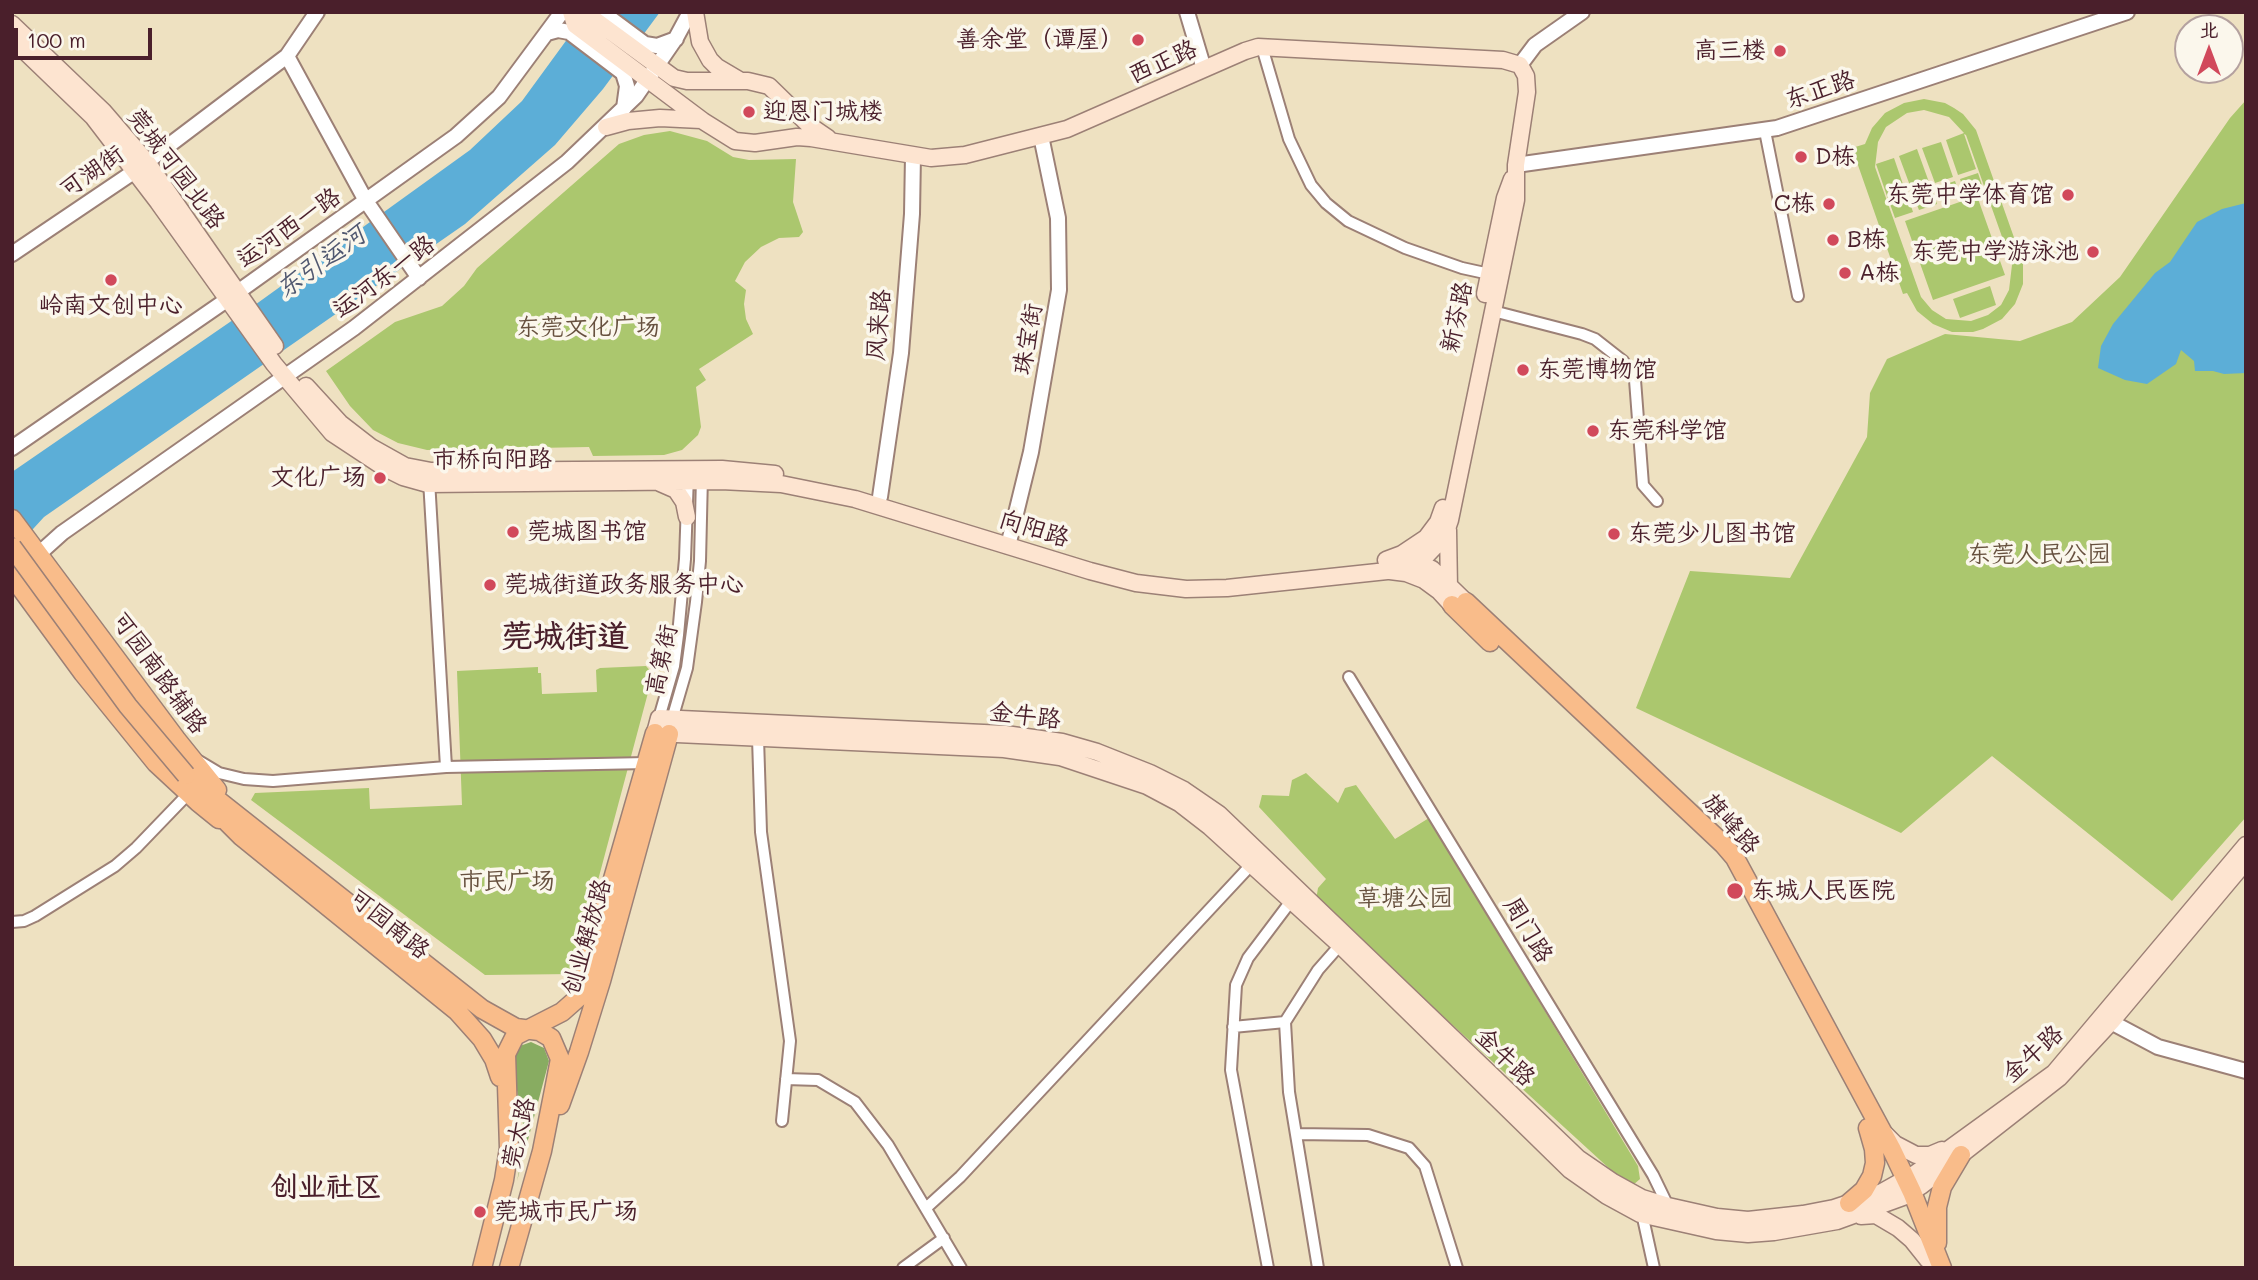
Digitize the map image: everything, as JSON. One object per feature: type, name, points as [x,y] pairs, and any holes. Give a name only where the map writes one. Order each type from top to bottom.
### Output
[{"type":"main road","points":[[693,12],[704,50],[717,67],[739,80]]},
{"type":"main road","name":"西正路","points":[[575,20],[653,73],[703,121],[735,141],[744,143],[797,137],[830,139],[912,155],[950,158],[1041,136],[1089,120],[1245,51],[1262,47],[1503,60],[1520,65]]},
{"type":"main road","name":"莞城可园北路","points":[[12,24],[103,111],[279,361]]},
{"type":"main road","name":"莞城可园北路","points":[[12,39],[141,167]]},
{"type":"main road","name":"新芬路","points":[[1453,480],[1495,275],[1516,200],[1517,165],[1527,92],[1526,76],[1520,65]]},
{"type":"main road","name":"西正路","points":[[653,73],[680,80],[739,80],[769,86],[809,125],[830,139]]},
{"type":"main road","points":[[606,127],[628,121],[660,118],[703,121]]},
{"type":"main road","name":"新芬路","points":[[1453,480],[1493,312],[1495,275]]},
{"type":"main road","name":"市桥向阳路","points":[[279,361],[340,423],[371,447],[430,478],[666,478]]},
{"type":"main road","name":"向阳路","points":[[666,478],[783,474],[880,497],[1009,542]]},
{"type":"main road","name":"向阳路","points":[[695,475],[781,484],[855,499],[1009,542],[1138,574],[1186,579],[1226,579],[1387,565]]},
{"type":"main road","points":[[666,478],[684,502],[687,517]]},
{"type":"main road","points":[[1453,480],[1460,607]]},
{"type":"main road","points":[[1449,584],[1448,527],[1453,480]]},
{"type":"main road","points":[[1387,565],[1433,531],[1453,480]]},
{"type":"main road","points":[[1387,565],[1416,562],[1439,544],[1448,527],[1455,498]]},
{"type":"main road","points":[[12,519],[26,547]]},
{"type":"main road","name":"可园南路辅路","points":[[26,547],[249,833]]},
{"type":"main road","name":"可园南路","points":[[26,547],[128,706],[186,775],[223,811],[457,1011],[482,1039],[494,1059],[506,1094]]},
{"type":"main road","points":[[1416,562],[1432,569],[1449,584],[1460,607]]},
{"type":"main road","points":[[1387,565],[1424,580],[1460,607]]},
{"type":"main road","points":[[13,581],[115,714],[156,762],[188,794],[249,833]]},
{"type":"main road","name":"旗峰路","points":[[1460,607],[1723,844],[1735,858],[1905,1188],[1935,1263]]},
{"type":"main road","points":[[664,726],[758,738],[1004,749],[1060,757],[1147,786],[1179,803],[1210,827],[1340,945],[1570,1170],[1607,1196],[1716,1231],[1748,1234],[1774,1232],[1837,1221],[1850,1209],[1872,1176],[1875,1163],[1874,1127]]},
{"type":"main road","name":"创业解放路","points":[[523,1030],[562,1012],[579,997],[647,763],[664,726]]},
{"type":"main road","name":"创业解放路","points":[[542,1151],[583,1040],[664,726]]},
{"type":"main road","name":"金牛路","points":[[664,726],[1005,734],[1062,742],[1097,752],[1150,773],[1184,790],[1219,814],[1578,1158],[1641,1206],[1668,1206],[1717,1217],[1748,1220],[1850,1209],[1905,1188],[1958,1150],[2053,1073],[2246,845]]},
{"type":"main road","name":"可园南路","points":[[249,833],[491,1016],[523,1030]]},
{"type":"main road","points":[[1874,1127],[1895,1144],[1916,1155],[1958,1150],[2059,1079],[2246,861]]},
{"type":"main road","points":[[491,1016],[540,1021]]},
{"type":"main road","points":[[506,1094],[506,1054],[515,1036],[523,1030]]},
{"type":"main road","name":"莞太路","points":[[509,1268],[542,1151],[560,1059],[551,1038],[539,1031],[523,1030]]},
{"type":"main road","name":"莞太路","points":[[482,1268],[504,1180],[509,1148],[506,1094]]},
{"type":"main road","points":[[1935,1263],[1936,1228],[1942,1187],[1958,1150]]},
{"type":"main road","points":[[1850,1209],[1876,1215],[1898,1228],[1935,1263]]},
{"type":"street","name":"可湖街","points":[[12,254],[141,167],[287,56],[317,12]]},
{"type":"street","name":"运河西一路","points":[[12,449],[238,302],[370,207],[481,116],[515,77],[562,12]]},
{"type":"street","points":[[602,12],[634,59]]},
{"type":"street","name":"运河东一路","points":[[13,581],[26,547],[62,533],[290,374],[414,272],[542,182],[624,108],[653,73],[693,12]]},
{"type":"street","points":[[1187,12],[1204,69]]},
{"type":"street","points":[[1520,65],[1535,44],[1582,12]]},
{"type":"street","name":"东正路","points":[[1517,165],[1765,131],[1836,110],[2127,12]]},
{"type":"street","points":[[547,33],[575,20],[634,59]]},
{"type":"street","points":[[624,108],[634,59],[677,38]]},
{"type":"street","points":[[1262,47],[1289,139],[1311,185],[1326,203],[1348,221],[1373,234],[1450,264],[1495,275]]},
{"type":"street","points":[[287,56],[370,207],[414,272]]},
{"type":"street","points":[[1765,131],[1798,296]]},
{"type":"street","name":"珠宝街","points":[[1009,542],[1029,462],[1059,290],[1058,218],[1041,136]]},
{"type":"street","name":"风来路","points":[[880,497],[901,353],[912,215],[912,155]]},
{"type":"street","points":[[1493,312],[1582,334],[1595,339],[1623,361],[1635,380],[1643,485],[1657,501]]},
{"type":"street","name":"高第街","points":[[664,726],[678,635],[687,517],[695,475]]},
{"type":"street","name":"高第街","points":[[664,726],[687,667],[696,602],[700,561],[695,475]]},
{"type":"street","points":[[430,478],[446,767]]},
{"type":"street","name":"周门路","points":[[1349,677],[1653,1175],[1668,1206]]},
{"type":"street","points":[[758,738],[761,832],[790,1041],[782,1121]]},
{"type":"street","points":[[181,745],[219,773],[244,779],[272,781],[446,767],[647,763]]},
{"type":"street","points":[[12,922],[24,921],[34,916],[115,866],[188,794]]},
{"type":"street","points":[[926,1208],[970,1167],[1251,865]]},
{"type":"street","points":[[1268,1268],[1231,1070],[1233,1027],[1236,985],[1248,958],[1291,901]]},
{"type":"street","points":[[1318,1268],[1289,1092],[1285,1022],[1318,970],[1340,945]]},
{"type":"street","points":[[1233,1027],[1285,1022]]},
{"type":"street","points":[[2110,1022],[2158,1047],[2246,1071]]},
{"type":"street","points":[[786,1079],[818,1080],[855,1102],[888,1145],[961,1268]]},
{"type":"street","points":[[1296,1134],[1368,1135],[1409,1148],[1425,1166],[1457,1268]]},
{"type":"street","points":[[1641,1206],[1654,1268]]},
{"type":"street","points":[[903,1268],[944,1238]]},
{"type":"green space","points":[[1924,99],[1945,103],[1963,114],[1976,130],[2023,263],[2023,284],[2015,304],[2002,319],[1983,329],[1952,332],[1933,324],[1917,311],[1907,293],[1903,294],[1852,148],[1865,144],[1872,128],[1885,113],[1904,103]],"holes":[[[1924,110],[1949,117],[1964,133],[1946,140],[1958,175],[1976,169],[1964,134],[2012,265],[2009,290],[2001,305],[1988,315],[1971,321],[1946,319],[1932,310],[1921,297],[1875,167],[1878,142],[1886,127],[1907,113]]]},
{"type":"green space","name":"东莞人民公园","points":[[2246,100],[2246,817],[2172,901],[1992,756],[1901,833],[1636,708],[1690,571],[1790,578],[1867,437],[1870,393],[1887,359],[1945,334],[2020,341],[2072,322],[2120,277],[2230,118]]},
{"type":"green space","name":"东莞文化广场","points":[[670,131],[707,141],[733,157],[749,160],[796,159],[793,202],[803,232],[799,237],[779,238],[761,247],[745,262],[735,281],[746,290],[746,319],[753,334],[699,369],[706,380],[696,387],[701,427],[698,435],[682,450],[664,455],[593,456],[589,447],[427,450],[398,443],[373,430],[350,406],[326,371],[395,322],[442,306],[464,286],[477,268],[619,144],[644,135]]},
{"type":"green space","points":[[1941,142],[1953,177],[1935,183],[1922,148]]},
{"type":"green space","points":[[1917,149],[1930,185],[1912,191],[1899,156]]},
{"type":"green space","points":[[1894,158],[1906,193],[1888,199],[1876,164]]},
{"type":"green space","points":[[1978,173],[1983,188],[1965,194],[1960,179]]},
{"type":"green space","points":[[1955,181],[1960,196],[1942,202],[1937,187]]},
{"type":"green space","points":[[1932,189],[1937,204],[1919,210],[1913,195]]},
{"type":"green space","points":[[1977,196],[2005,275],[1933,300],[1905,221]]},
{"type":"green space","points":[[1908,197],[1913,212],[1895,218],[1890,204]]},
{"type":"green space","points":[[1990,286],[1996,305],[1960,318],[1953,299]]},
{"type":"green space","name":"市民广场","points":[[646,666],[653,674],[573,974],[485,975],[251,800],[255,793],[369,788],[370,809],[462,805],[457,671],[538,667],[542,694],[597,692],[596,670]]},
{"type":"green space","name":"草塘公园","points":[[1306,773],[1338,803],[1345,788],[1356,785],[1395,839],[1429,818],[1638,1166],[1640,1179],[1633,1185],[1624,1182],[1316,900],[1318,888],[1326,879],[1259,807],[1262,795],[1289,796],[1292,780]]},
{"type":"green space","points":[[531,1042],[544,1048],[549,1061],[517,1181],[523,1124],[513,1053],[517,1047]]},
{"type":"water","name":"东引运河","points":[[587,12],[660,12],[603,89],[555,145],[465,224],[44,517],[12,552],[12,472],[259,302],[470,150],[522,101]]},
{"type":"water","points":[[2246,203],[2246,373],[2195,371],[2194,361],[2181,350],[2176,364],[2147,384],[2125,380],[2098,368],[2101,346],[2113,324],[2155,273],[2170,262],[2197,222],[2222,209]]},
{"type":"place","name":"善余堂（谭屋）","points":[[1138,40]]},
{"type":"place","name":"高三楼","points":[[1780,51]]},
{"type":"place","name":"迎恩门城楼","points":[[749,112]]},
{"type":"place","name":"D栋","points":[[1801,157]]},
{"type":"place","name":"东莞中学体育馆","points":[[2068,195]]},
{"type":"place","name":"C栋","points":[[1829,204]]},
{"type":"place","name":"B栋","points":[[1833,240]]},
{"type":"place","name":"东莞中学游泳池","points":[[2093,252]]},
{"type":"place","name":"A栋","points":[[1845,273]]},
{"type":"place","name":"岭南文创中心","points":[[111,280]]},
{"type":"place","name":"东莞博物馆","points":[[1523,370]]},
{"type":"place","name":"东莞科学馆","points":[[1593,431]]},
{"type":"place","name":"文化广场","points":[[380,478]]},
{"type":"place","name":"莞城图书馆","points":[[513,532]]},
{"type":"place","name":"东莞少儿图书馆","points":[[1614,534]]},
{"type":"place","name":"莞城街道政务服务中心","points":[[490,585]]},
{"type":"place","name":"东城人民医院","points":[[1735,891]]},
{"type":"place","name":"莞城市民广场","points":[[480,1212]]},
{"type":"district","name":"莞城街道","points":[[565,637]]},
{"type":"district","name":"创业社区","points":[[326,1187]]}]
